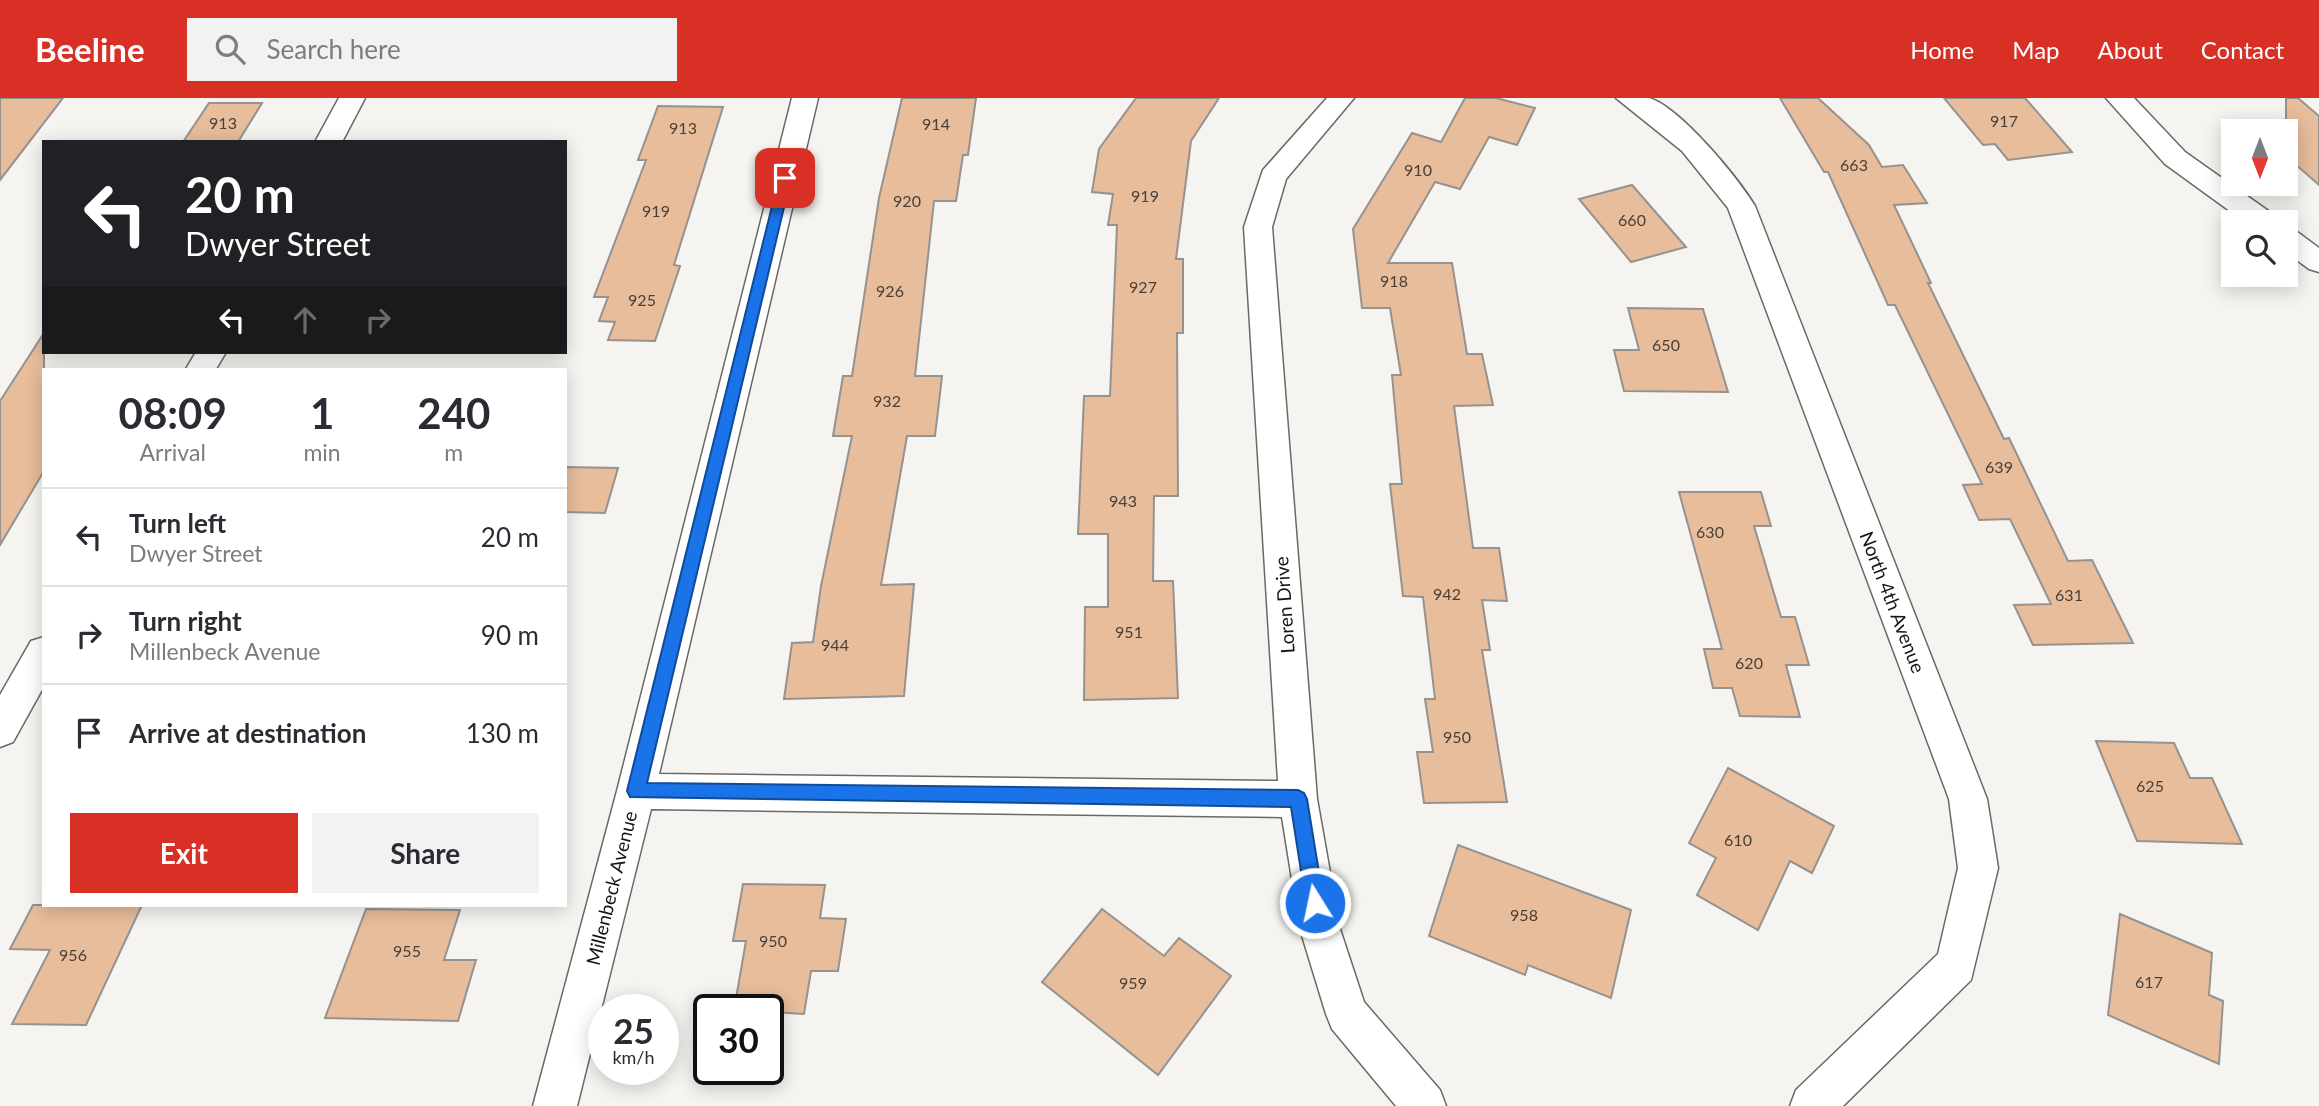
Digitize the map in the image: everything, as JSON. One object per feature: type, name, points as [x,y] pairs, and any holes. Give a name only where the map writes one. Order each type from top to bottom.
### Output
[{"type":"street","points":[[329,140],[352,98]]},
{"type":"street","name":"Millenbeck Avenue","points":[[555,1106],[636,791],[805,98]]},
{"type":"street","name":"Loren Drive","points":[[1341,98],[1273,176],[1258,227],[1298,799],[1320,929],[1347,1014],[1424,1106]]},
{"type":"street","name":"North 4th Avenue","points":[[1629,98],[1643,105],[1704,154],[1741,206],[1968,799],[1978,868],[1956,965],[1812,1106]]},
{"type":"street","points":[[2119,98],[2175,158],[2247,210]]},
{"type":"street","points":[[2298,247],[2319,262]]},
{"type":"street","points":[[0,730],[42,656]]},
{"type":"street","points":[[636,791],[1298,799]]},
{"type":"building","points":[[0,98],[63,98],[0,180]]},
{"type":"building","points":[[902,98],[976,98],[968,155],[963,155],[956,201],[934,201],[915,376],[942,376],[935,436],[907,436],[881,585],[914,584],[904,696],[784,699],[792,643],[813,642],[821,586],[852,436],[833,436],[843,376],[852,376],[879,198]]},
{"type":"building","points":[[1136,98],[1219,98],[1191,141],[1176,259],[1183,259],[1183,333],[1177,333],[1178,496],[1154,496],[1153,581],[1173,581],[1178,698],[1084,700],[1085,607],[1108,607],[1108,534],[1078,534],[1084,396],[1110,396],[1117,225],[1108,225],[1113,194],[1092,192],[1099,149]]},
{"type":"building","points":[[1465,98],[1496,98],[1535,108],[1517,145],[1489,137],[1460,189],[1435,182],[1388,263],[1452,263],[1467,354],[1482,354],[1493,405],[1454,406],[1473,548],[1499,548],[1507,601],[1482,600],[1490,650],[1482,650],[1507,802],[1424,803],[1417,752],[1433,752],[1425,699],[1435,699],[1423,597],[1403,596],[1390,484],[1402,484],[1392,375],[1401,375],[1390,308],[1362,308],[1353,229],[1412,133],[1441,142]]},
{"type":"building","points":[[1780,98],[1818,98],[1869,145],[1882,167],[1903,165],[1927,203],[1894,205],[1931,283],[1928,283],[2004,439],[2009,438],[2068,561],[2092,560],[2133,643],[2033,645],[2014,605],[2051,604],[2010,519],[1979,520],[1963,485],[1982,484],[1895,305],[1888,305],[1828,172],[1824,172]]},
{"type":"building","points":[[1944,98],[2025,98],[2072,152],[2008,160],[1995,144],[1983,145]]},
{"type":"building","points":[[2286,98],[2298,98],[2319,116],[2319,185],[2298,167],[2298,119],[2286,119]]},
{"type":"building","points":[[209,103],[262,103],[239,140],[184,140]]},
{"type":"building","points":[[658,106],[723,107],[674,265],[680,266],[655,341],[608,340],[615,322],[599,321],[608,297],[594,297],[646,160],[638,160]]},
{"type":"building","points":[[1632,185],[1686,247],[1631,262],[1579,199]]},
{"type":"building","points":[[1628,308],[1703,309],[1728,392],[1624,391],[1614,350],[1639,350]]},
{"type":"building","points":[[42,336],[42,474],[0,545],[0,401]]},
{"type":"building","points":[[567,467],[618,468],[605,513],[567,512]]},
{"type":"building","points":[[1679,492],[1761,492],[1771,526],[1754,526],[1781,617],[1795,617],[1809,665],[1786,665],[1800,717],[1740,716],[1732,688],[1713,688],[1704,649],[1722,649]]},
{"type":"building","points":[[2096,741],[2174,743],[2190,778],[2212,778],[2242,844],[2137,841]]},
{"type":"building","points":[[1728,768],[1834,826],[1812,873],[1790,861],[1758,930],[1697,895],[1716,858],[1689,843]]},
{"type":"building","points":[[1458,845],[1631,910],[1611,998],[1528,965],[1525,975],[1429,936]]},
{"type":"building","points":[[743,884],[825,885],[820,918],[846,919],[838,971],[811,971],[804,1014],[784,1013],[784,994],[737,994],[746,941],[733,941]]},
{"type":"building","points":[[33,905],[141,907],[86,1025],[12,1024],[50,950],[10,949]]},
{"type":"building","points":[[366,909],[460,910],[444,960],[476,960],[458,1021],[325,1018]]},
{"type":"building","points":[[1102,909],[1164,956],[1179,938],[1231,976],[1158,1075],[1042,982]]},
{"type":"building","points":[[2120,914],[2212,953],[2209,995],[2223,1001],[2219,1064],[2108,1015]]},
{"type":"route","points":[[785,178],[636,791],[1298,799],[1315,903]]}]
